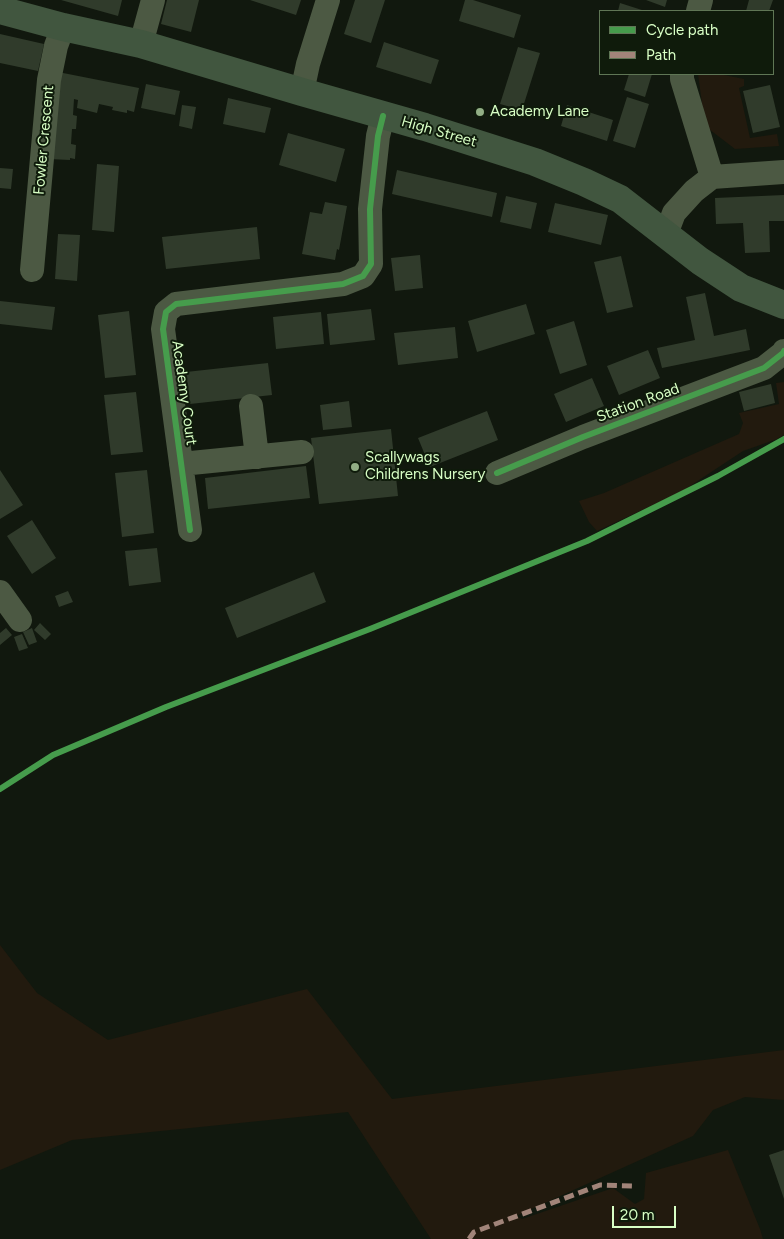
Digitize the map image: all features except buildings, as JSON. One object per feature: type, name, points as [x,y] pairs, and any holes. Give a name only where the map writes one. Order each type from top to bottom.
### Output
[{"type":"main road","name":"High Street","points":[[0,10],[63,27],[141,44],[425,127],[544,165],[620,200],[700,261],[741,288],[784,305]]},
{"type":"street","points":[[141,44],[153,0]]},
{"type":"street","points":[[302,92],[308,64],[328,0]]},
{"type":"street","name":"Fowler Crescent","points":[[28,259],[49,80],[56,46],[63,27]]},
{"type":"street","points":[[682,75],[712,177]]},
{"type":"street","name":"Academy Court","points":[[190,530],[163,328],[166,312],[176,304],[343,284],[362,276],[371,264],[370,209],[378,136],[383,116]]},
{"type":"street","points":[[666,234],[674,213],[694,191],[712,177],[784,172]]},
{"type":"street","name":"Station Road","points":[[497,473],[583,437],[764,368],[784,351]]},
{"type":"street","points":[[251,406],[257,457]]},
{"type":"street","name":"Academy Court","points":[[181,464],[302,452]]},
{"type":"street","points":[[0,592],[20,620]]},
{"type":"shaded area","points":[[698,75],[724,75],[744,79],[744,86],[739,88],[750,138],[777,134],[779,146],[735,149],[705,126]]},
{"type":"shaded area","points":[[784,382],[784,435],[743,451],[681,492],[597,531],[589,522],[579,501],[604,493],[739,434],[743,423],[739,413],[779,404],[776,383]]},
{"type":"shaded area","points":[[0,945],[37,993],[108,1040],[307,989],[392,1099],[784,1050],[784,1100],[745,1097],[713,1110],[693,1136],[516,1216],[522,1219],[613,1188],[635,1204],[644,1199],[646,1173],[728,1150],[763,1239],[431,1239],[348,1112],[72,1140],[0,1170]]},
{"type":"marked path","points":[[469,1239],[474,1232],[600,1185],[632,1186]]},
{"type":"cycle path","points":[[190,530],[163,329],[166,312],[176,304],[343,284],[363,276],[371,264],[370,209],[378,136],[383,116]]},
{"type":"cycle path","points":[[497,473],[583,437],[764,368],[784,351]]},
{"type":"cycle path","points":[[0,789],[53,755],[166,707],[370,629],[587,541],[718,476],[784,439]]},
{"type":"place","name":"Academy Lane","points":[[480,112]]},
{"type":"place","name":"Scallywags Childrens Nursery","points":[[355,467]]}]
